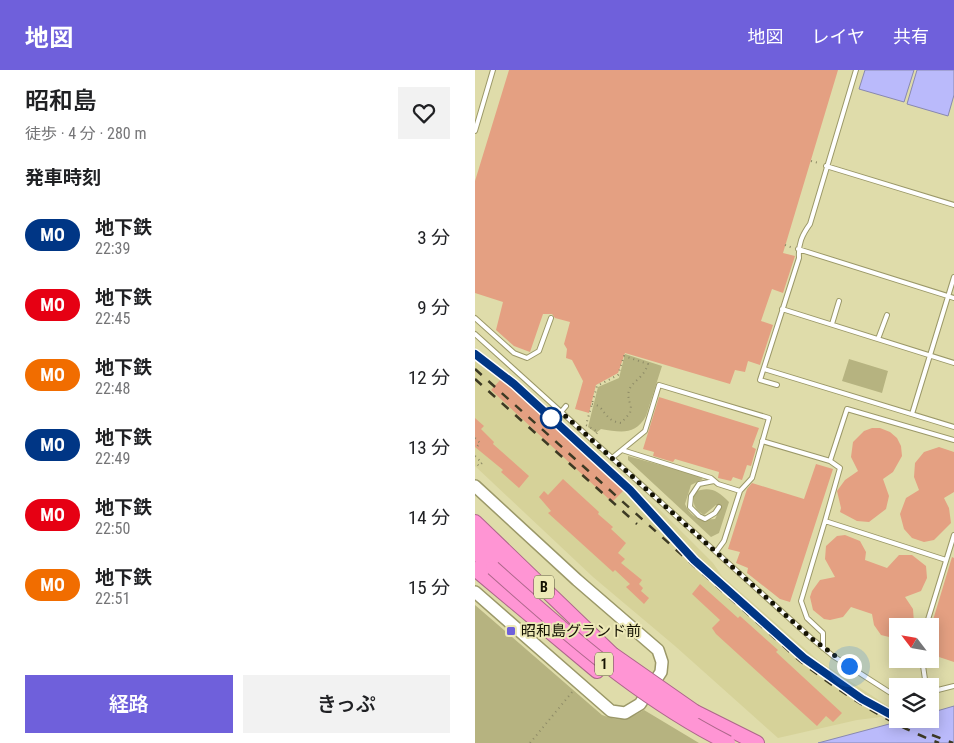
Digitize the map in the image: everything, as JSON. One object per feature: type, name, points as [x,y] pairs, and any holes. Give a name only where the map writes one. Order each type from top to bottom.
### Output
[{"type":"highway","name":"B","points":[[475,522],[612,654]]},
{"type":"highway","name":"1","points":[[475,537],[561,613],[612,654],[695,712],[757,743]]},
{"type":"highway","name":"1","points":[[475,552],[587,651],[669,711],[728,743]]},
{"type":"highway","name":"B","points":[[475,569],[583,661],[620,685],[669,711]]},
{"type":"street","points":[[475,486],[577,580],[653,645],[661,656],[663,666],[660,675],[640,704],[630,712],[619,714],[609,710],[475,592]]},
{"type":"lane","points":[[475,131],[493,70]]},
{"type":"lane","points":[[777,385],[760,380],[799,258],[798,249],[803,232],[810,224],[856,70]]},
{"type":"lane","points":[[826,166],[954,205]]},
{"type":"lane","points":[[798,249],[954,298]]},
{"type":"lane","points":[[912,414],[954,277]]},
{"type":"lane","points":[[832,324],[839,301]]},
{"type":"lane","points":[[782,309],[954,363]]},
{"type":"lane","points":[[879,339],[887,315]]},
{"type":"lane","points":[[475,318],[514,353],[527,358],[539,351],[551,318]]},
{"type":"lane","points":[[475,334],[823,648],[889,692]]},
{"type":"lane","points":[[763,369],[954,427]]},
{"type":"lane","points":[[612,458],[645,431],[659,386],[769,418],[752,478],[739,491],[724,541],[716,552]]},
{"type":"lane","points":[[561,412],[566,406]]},
{"type":"lane","points":[[830,461],[847,409],[954,440]]},
{"type":"lane","points":[[762,441],[830,461],[840,468],[801,601],[807,618],[823,633],[823,648]]},
{"type":"lane","points":[[622,450],[739,491]]},
{"type":"lane","points":[[714,481],[699,484],[691,496],[690,507],[705,519],[715,513],[719,507]]},
{"type":"lane","points":[[825,521],[946,560]]},
{"type":"lane","points":[[928,618],[954,535]]},
{"type":"lane","points":[[939,690],[954,686]]},
{"type":"path","points":[[811,161],[826,166]]},
{"type":"path","points":[[592,404],[599,406],[607,418],[613,422],[621,423],[626,420],[631,406],[627,396],[628,390],[633,382],[643,376],[648,364],[624,356],[618,375],[597,386],[586,425],[599,432],[595,435]]},
{"type":"path","points":[[475,438],[480,443],[475,449]]},
{"type":"path","points":[[579,448],[581,450],[587,444]]},
{"type":"path","points":[[475,456],[481,463],[479,466],[475,462]]},
{"type":"path","points":[[531,743],[580,684]]},
{"type":"shaded area","points":[[475,347],[659,509],[713,563],[722,576],[819,661],[889,707],[889,716],[857,720],[778,738],[675,646],[593,577],[475,466]]},
{"type":"shaded area","points":[[625,354],[662,366],[646,416],[632,430],[601,429],[596,433],[588,427],[598,387],[619,378]]},
{"type":"shaded area","points":[[849,359],[888,371],[882,393],[842,381]]},
{"type":"shaded area","points":[[628,456],[696,475],[703,479],[691,485],[685,504],[687,509],[697,517],[715,519],[721,508],[716,505],[704,515],[695,505],[694,492],[709,489],[725,498],[729,502],[719,533],[711,537],[628,460]]},
{"type":"shaded area","points":[[475,605],[602,715],[614,719],[623,719],[644,710],[699,743],[475,743]]},
{"type":"water","points":[[865,70],[914,70],[904,102],[859,89]]},
{"type":"water","points":[[917,70],[954,70],[954,95],[948,116],[907,104]]},
{"type":"water","points":[[954,706],[954,743],[818,743],[889,724],[889,728],[939,728],[939,710]]},
{"type":"building","points":[[509,70],[838,70],[783,253],[795,256],[783,293],[772,289],[761,321],[773,325],[760,365],[748,361],[745,372],[735,370],[730,384],[625,353],[618,373],[596,385],[589,413],[575,409],[583,381],[572,360],[566,358],[567,349],[564,344],[570,322],[555,318],[552,314],[543,314],[530,352],[514,346],[496,330],[503,302],[475,293],[475,181]]},
{"type":"building","points":[[502,378],[626,488],[612,502],[491,390]]},
{"type":"building","points":[[659,397],[759,428],[752,447],[756,449],[751,466],[747,465],[742,480],[733,477],[731,481],[718,478],[719,472],[675,459],[673,462],[653,456],[654,452],[643,449]]},
{"type":"building","points":[[475,418],[484,426],[481,429],[494,442],[493,444],[529,476],[519,488],[501,472],[503,470],[475,447]]},
{"type":"building","points":[[880,428],[890,432],[897,438],[901,446],[902,456],[893,472],[883,479],[889,496],[886,509],[869,522],[857,521],[840,512],[841,508],[837,491],[845,480],[858,471],[851,457],[853,442],[864,431]]},
{"type":"building","points":[[939,447],[954,452],[954,492],[944,498],[949,508],[951,523],[934,540],[924,542],[912,538],[904,529],[900,514],[906,498],[919,490],[914,477],[915,463],[924,452]]},
{"type":"building","points":[[816,464],[833,469],[790,602],[780,599],[747,573],[748,568],[736,563],[740,552],[728,549],[747,489],[752,483],[804,499]]},
{"type":"building","points":[[563,479],[599,512],[598,514],[613,527],[611,529],[626,543],[618,553],[625,559],[621,563],[642,580],[639,584],[643,588],[641,591],[649,598],[644,604],[626,587],[630,584],[615,570],[613,572],[548,513],[551,511],[539,497],[544,491],[548,495]]},
{"type":"building","points":[[845,535],[860,541],[866,552],[865,560],[887,568],[899,555],[912,555],[926,566],[927,578],[921,591],[905,597],[913,609],[914,618],[889,618],[889,637],[881,635],[874,625],[872,614],[851,607],[843,617],[830,620],[824,619],[813,610],[810,597],[812,591],[820,580],[835,577],[825,559],[826,546],[837,536]]},
{"type":"building","points":[[952,557],[954,558],[954,662],[939,657],[939,618],[934,618]]},
{"type":"building","points":[[700,584],[778,650],[776,652],[842,713],[833,722],[826,716],[817,726],[716,634],[712,628],[720,620],[692,594]]},
{"type":"railway","points":[[475,354],[514,384],[630,490],[688,554]]},
{"type":"railway","points":[[475,369],[800,661],[832,685],[867,707],[902,727],[939,743]]},
{"type":"railway","points":[[475,379],[637,524]]},
{"type":"railway","points":[[932,735],[953,743]]},
{"type":"metro line","name":"MO","points":[[475,354],[514,384],[630,490],[694,560],[804,658],[862,699],[889,714]]},
{"type":"place","name":"昭和島グランド前","points":[[511,631]]},
{"type":"route","points":[[551,418],[561,412],[811,638],[849,666]]}]
